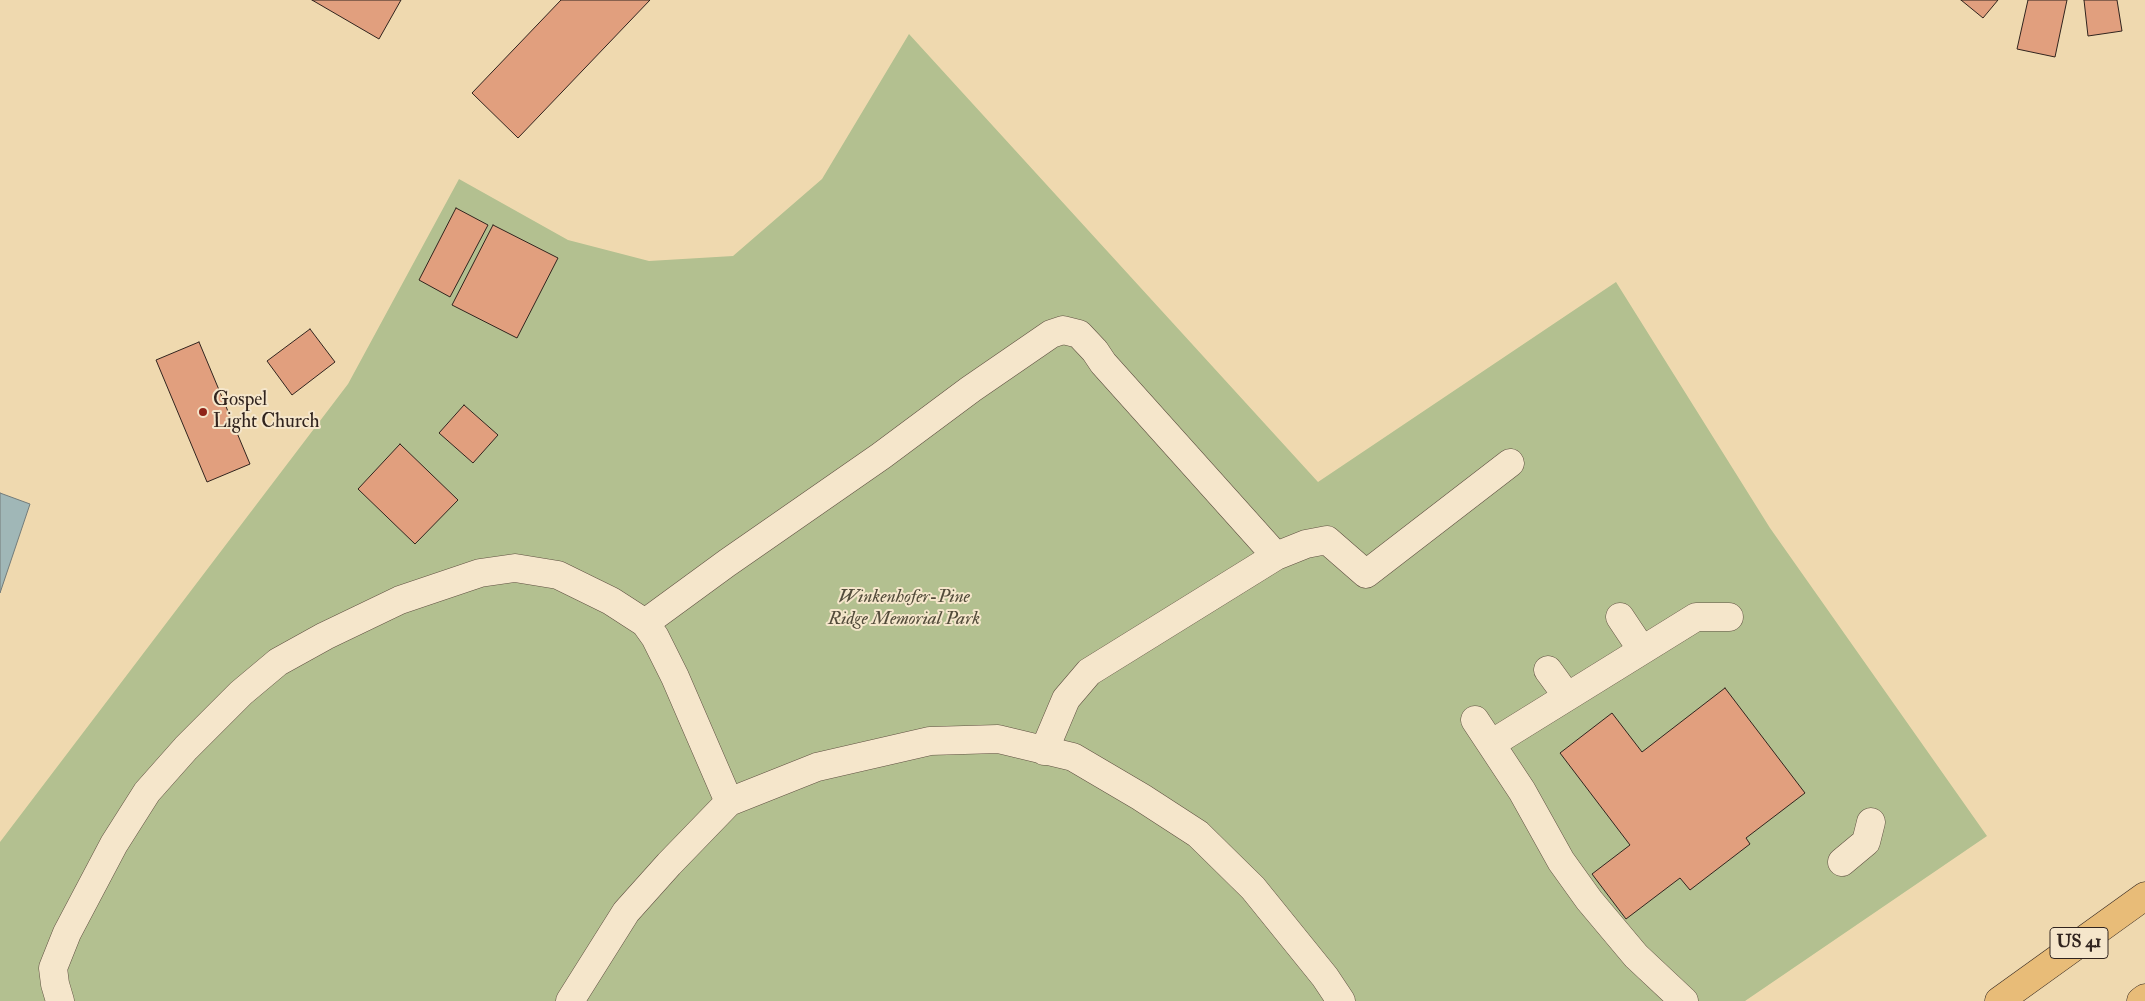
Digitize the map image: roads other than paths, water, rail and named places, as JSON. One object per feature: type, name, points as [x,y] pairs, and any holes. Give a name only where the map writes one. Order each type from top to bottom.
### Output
[{"type":"main road","name":"US 41","points":[[1999,1001],[2145,896]]},
{"type":"main road","points":[[2141,1001],[2145,998]]},
{"type":"lane","points":[[644,623],[727,562],[881,456],[971,389],[1051,334],[1062,330],[1078,334],[1095,351],[1110,371],[1276,556]]},
{"type":"lane","points":[[1044,751],[1066,699],[1089,672],[1276,556],[1306,544],[1327,540],[1366,574],[1510,463]]},
{"type":"lane","points":[[60,1001],[52,968],[67,933],[114,844],[147,792],[186,748],[241,693],[278,662],[325,636],[400,600],[480,573],[515,568],[558,575],[611,602],[644,623],[655,637],[675,677],[729,802]]},
{"type":"lane","points":[[1620,617],[1642,650]]},
{"type":"lane","points":[[1490,744],[1696,618],[1729,617]]},
{"type":"lane","points":[[1548,670],[1567,696]]},
{"type":"lane","points":[[1475,720],[1522,791],[1560,861],[1589,900],[1636,956],[1680,997]]},
{"type":"lane","points":[[570,1001],[626,912],[729,802],[817,767],[930,741],[998,739],[1072,758],[1198,834],[1253,888],[1325,978],[1341,1001]]},
{"type":"lane","points":[[1842,862],[1866,842],[1871,822]]},
{"type":"water","points":[[0,493],[30,504],[0,593]]},
{"type":"place","name":"Gospel Light Church","points":[[203,412]]},
{"type":"park label","name":"Winkenhofer-Pine Ridge Memorial Park","points":[[904,609]]}]
